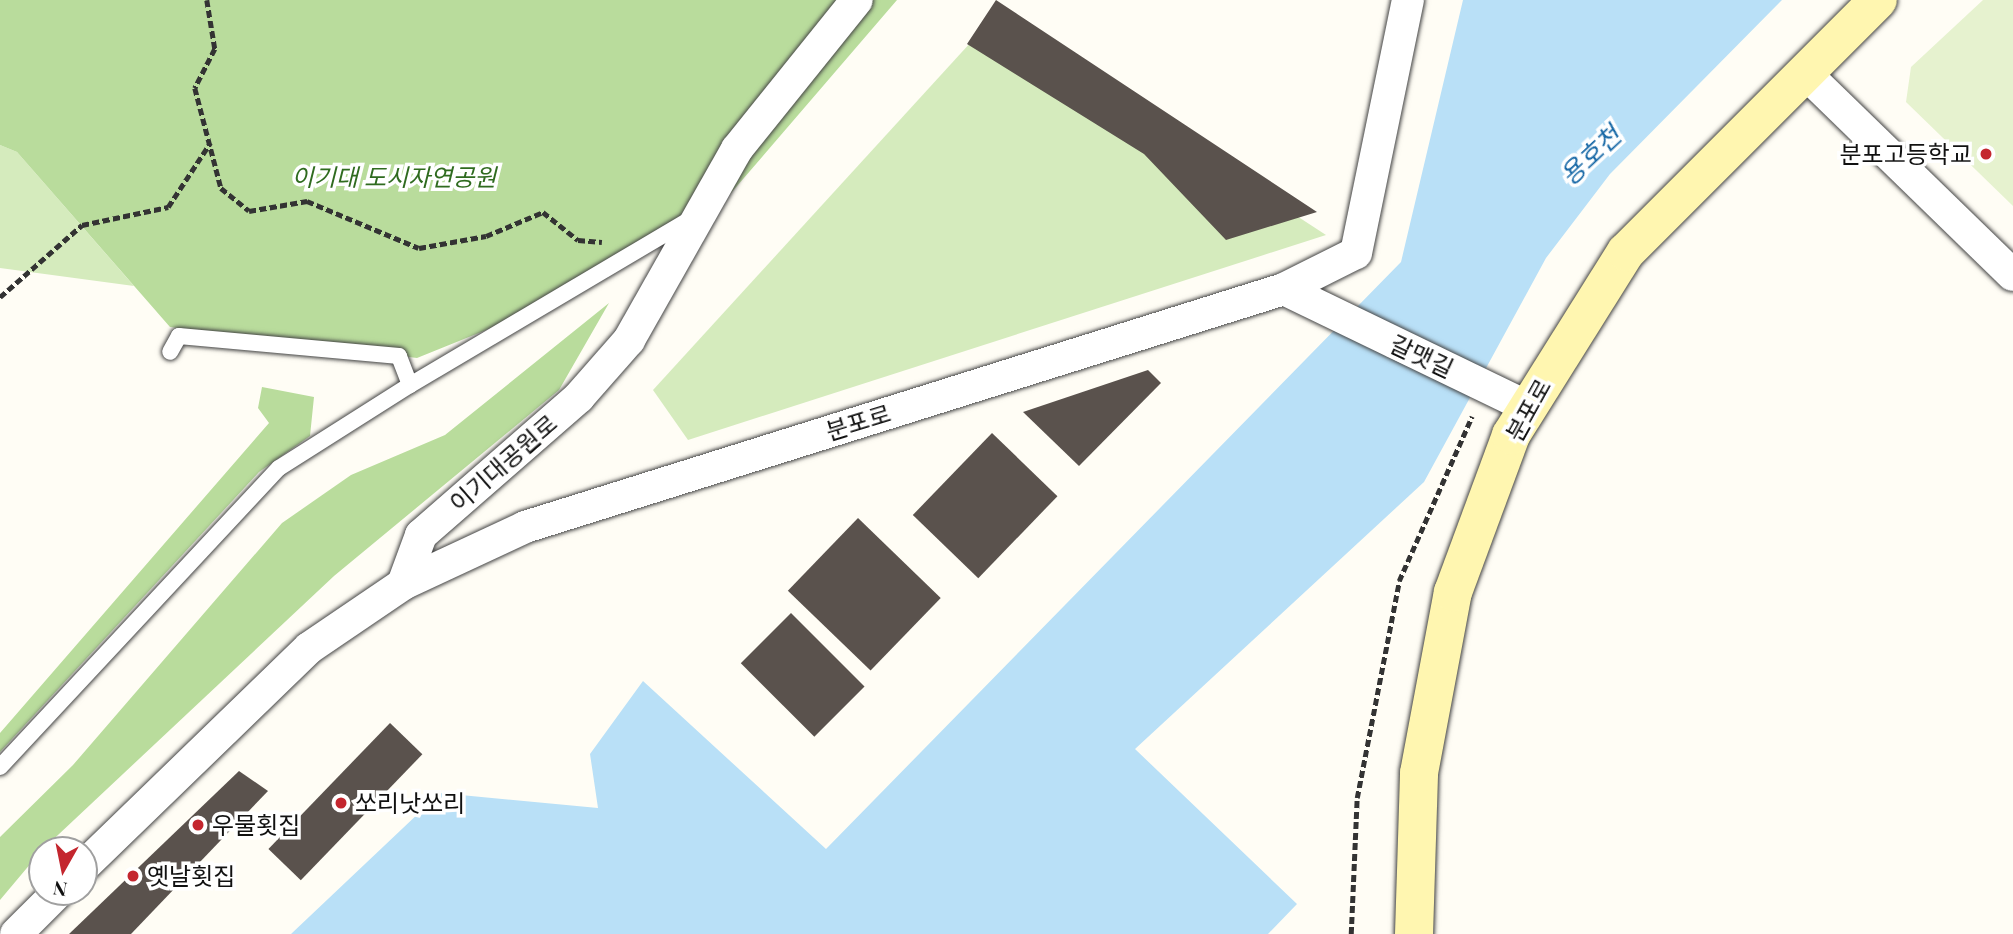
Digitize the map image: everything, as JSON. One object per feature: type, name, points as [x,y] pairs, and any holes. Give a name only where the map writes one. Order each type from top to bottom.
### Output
[{"type":"main road","name":"분포로","points":[[1414,934],[1419,773],[1453,592],[1526,406],[1626,252],[1878,0]]},
{"type":"street","name":"이기대공원로","points":[[403,584],[421,535],[579,397],[629,340],[737,149],[857,0]]},
{"type":"street","name":"분포로","points":[[403,584],[525,527],[1284,289],[1356,253],[1408,0]]},
{"type":"street","points":[[1804,72],[2013,275]]},
{"type":"street","name":"갈맷길","points":[[1284,289],[1526,406]]},
{"type":"street","points":[[98,852],[309,648],[403,584]]},
{"type":"street","points":[[16,934],[44,906]]},
{"type":"lane","points":[[0,767],[279,468],[410,385],[642,245],[697,217]]},
{"type":"lane","points":[[170,352],[179,336],[399,356],[410,385]]},
{"type":"path","points":[[207,0],[215,50],[195,88],[221,188],[249,211],[307,201],[418,248],[486,236],[543,212],[578,240],[642,245]]},
{"type":"path","points":[[0,297],[82,225],[168,208],[210,143]]},
{"type":"path","points":[[1351,934],[1357,798],[1398,581],[1487,388]]},
{"type":"green space","name":"이기대 도시자연공원","points":[[0,0],[897,0],[731,193],[506,322],[417,358],[170,327],[17,152],[0,145]]},
{"type":"green space","name":"분포고등학교","points":[[1983,0],[2013,0],[2013,206],[1906,102],[1911,67]]},
{"type":"green space","points":[[993,18],[1326,235],[688,440],[653,390]]},
{"type":"green space","points":[[0,145],[17,152],[134,286],[0,268]]},
{"type":"green space","points":[[609,303],[559,390],[334,576],[57,836],[28,836],[28,867],[0,900],[0,837],[73,765],[282,523],[351,475],[445,435]]},
{"type":"green space","points":[[262,387],[314,397],[310,436],[259,472],[0,752],[0,733],[269,423],[258,408]]},
{"type":"water","name":"용호천","points":[[1463,0],[1782,0],[1610,174],[1546,258],[1424,482],[1135,749],[1297,904],[1268,934],[291,934],[440,793],[598,808],[590,754],[643,681],[826,849],[1401,262]]},
{"type":"building","points":[[996,0],[1317,212],[1226,240],[1144,154],[967,44]]},
{"type":"building","points":[[1148,370],[1161,383],[1079,466],[1023,412]]},
{"type":"building","points":[[992,433],[1057,496],[978,578],[913,515]]},
{"type":"building","points":[[858,518],[941,598],[871,671],[788,591]]},
{"type":"building","points":[[791,613],[865,687],[814,737],[741,663]]},
{"type":"building","name":"쏘리낫쏘리","points":[[390,723],[422,754],[301,880],[268,849]]},
{"type":"building","points":[[239,771],[268,791],[131,934],[69,934]]},
{"type":"place","name":"분포고등학교","points":[[1986,154]]},
{"type":"place","name":"쏘리낫쏘리","points":[[341,803]]},
{"type":"place","name":"우물횟집","points":[[198,825]]},
{"type":"place","name":"옛날횟집","points":[[133,876]]}]
